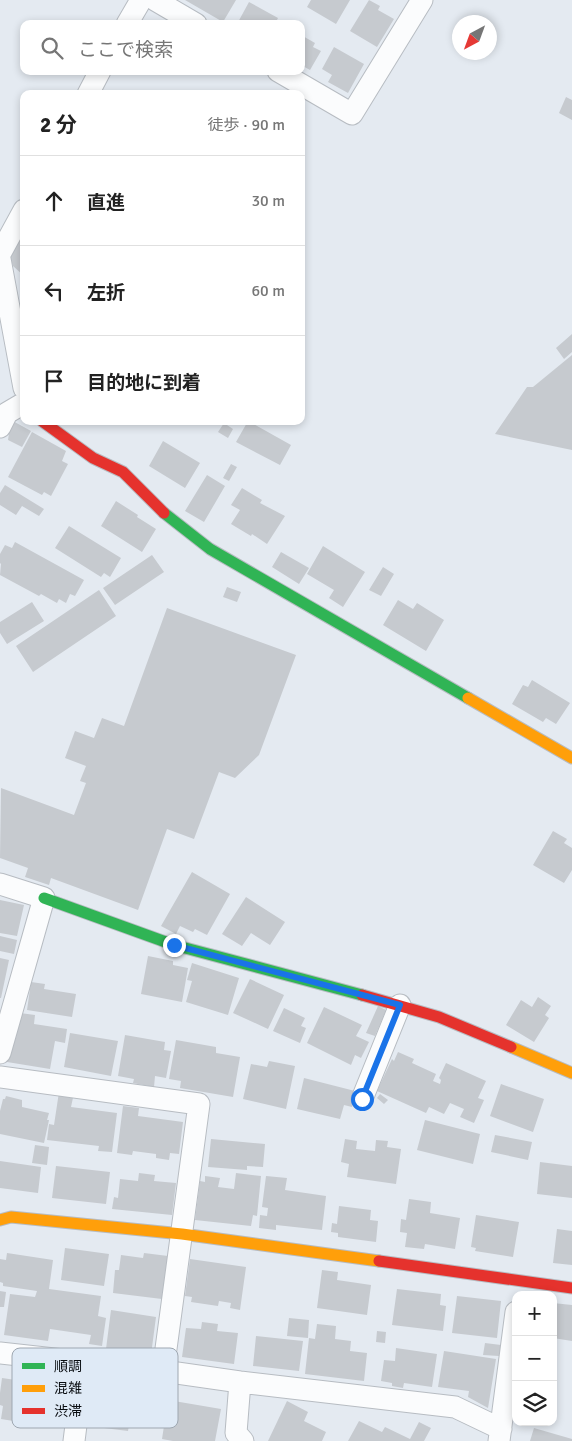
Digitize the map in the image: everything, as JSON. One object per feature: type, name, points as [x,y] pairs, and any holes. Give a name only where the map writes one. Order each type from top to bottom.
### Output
[{"type":"street","points":[[129,20],[141,0]]},
{"type":"street","points":[[155,0],[189,20]]},
{"type":"street","points":[[285,75],[352,114],[422,0]]},
{"type":"street","points":[[90,90],[98,75]]},
{"type":"street","points":[[0,254],[20,217]]},
{"type":"street","points":[[0,259],[20,366]]},
{"type":"street","points":[[0,427],[7,413],[20,405]]},
{"type":"street","points":[[48,425],[93,458],[123,472],[171,520],[210,549],[572,758]]},
{"type":"street","points":[[0,884],[174,945],[400,1005],[440,1018],[572,1073]]},
{"type":"street","points":[[0,1053],[44,898]]},
{"type":"street","points":[[362,1099],[400,1005]]},
{"type":"street","points":[[0,1077],[199,1104],[167,1348]]},
{"type":"street","points":[[0,1220],[11,1216],[182,1234],[519,1288],[572,1288]]},
{"type":"street","points":[[178,1373],[455,1407],[500,1435],[513,1336]]},
{"type":"street","points":[[240,1382],[236,1434],[243,1441]]},
{"type":"street","points":[[74,1441],[76,1428]]},
{"type":"building","points":[[185,0],[236,0],[224,20],[220,20]]},
{"type":"building","points":[[311,0],[350,0],[336,24],[307,7]]},
{"type":"building","points":[[369,0],[380,6],[378,10],[394,19],[377,47],[350,31]]},
{"type":"building","points":[[249,2],[278,18],[277,20],[239,20]]},
{"type":"building","points":[[305,37],[315,43],[313,47],[321,51],[310,70],[305,67]]},
{"type":"building","points":[[334,47],[364,64],[348,93],[328,82],[332,75],[322,69]]},
{"type":"building","points":[[566,97],[572,100],[572,120],[559,113]]},
{"type":"building","points":[[18,233],[20,234],[20,272],[13,266],[8,251]]},
{"type":"building","points":[[572,334],[572,352],[564,359],[556,348]]},
{"type":"building","points":[[572,355],[572,450],[495,434],[527,387],[533,387]]},
{"type":"building","points":[[11,420],[31,431],[22,447],[8,440]]},
{"type":"building","points":[[223,425],[227,425],[233,429],[228,438],[218,432]]},
{"type":"building","points":[[246,425],[255,425],[291,445],[280,465],[236,442]]},
{"type":"building","points":[[32,432],[66,451],[62,461],[68,464],[51,496],[44,492],[42,495],[8,477]]},
{"type":"building","points":[[163,441],[200,463],[185,488],[149,466]]},
{"type":"building","points":[[231,464],[237,467],[229,481],[223,478]]},
{"type":"building","points":[[207,475],[225,486],[204,522],[185,511]]},
{"type":"building","points":[[5,485],[44,509],[39,516],[22,506],[16,515],[0,505],[0,493]]},
{"type":"building","points":[[242,488],[262,500],[260,503],[285,516],[267,544],[231,524],[240,510],[231,505]]},
{"type":"building","points":[[116,501],[156,529],[142,552],[101,526]]},
{"type":"building","points":[[69,526],[121,558],[110,577],[104,573],[101,577],[55,548]]},
{"type":"building","points":[[15,542],[84,580],[75,596],[70,594],[66,603],[59,599],[57,603],[41,594],[39,596],[0,575],[0,554],[5,545],[12,548]]},
{"type":"building","points":[[323,546],[365,572],[343,607],[329,598],[334,590],[307,574]]},
{"type":"building","points":[[281,552],[309,568],[299,584],[272,567]]},
{"type":"building","points":[[152,555],[164,572],[115,605],[103,588]]},
{"type":"building","points":[[383,567],[394,574],[381,596],[369,590]]},
{"type":"building","points":[[227,587],[241,592],[237,602],[223,597]]},
{"type":"building","points":[[99,590],[116,616],[33,672],[16,646]]},
{"type":"building","points":[[398,600],[413,609],[417,603],[444,620],[426,651],[383,625]]},
{"type":"building","points":[[32,602],[44,621],[7,644],[0,633],[0,622]]},
{"type":"building","points":[[167,608],[296,655],[259,755],[235,778],[219,772],[194,839],[167,829],[138,910],[51,878],[49,885],[25,877],[28,868],[0,858],[1,788],[74,815],[86,783],[80,781],[86,766],[65,758],[75,731],[94,738],[102,718],[124,726]]},
{"type":"building","points":[[532,680],[570,703],[556,724],[546,718],[543,722],[512,704],[523,685],[528,687]]},
{"type":"building","points":[[553,831],[567,839],[564,843],[572,848],[572,870],[564,883],[533,865]]},
{"type":"building","points":[[192,872],[230,894],[207,935],[195,929],[193,932],[180,926],[176,934],[161,926]]},
{"type":"building","points":[[246,897],[285,922],[270,945],[251,933],[242,946],[222,934]]},
{"type":"building","points":[[0,900],[24,905],[17,936],[0,933]]},
{"type":"building","points":[[0,936],[17,940],[14,954],[0,951]]},
{"type":"building","points":[[148,956],[173,961],[173,965],[188,968],[182,1002],[141,994]]},
{"type":"building","points":[[0,958],[9,960],[1,998],[0,998]]},
{"type":"building","points":[[192,963],[239,978],[228,1015],[186,1002],[192,981],[187,980]]},
{"type":"building","points":[[250,979],[284,995],[268,1029],[233,1013]]},
{"type":"building","points":[[31,982],[45,984],[44,989],[76,994],[72,1017],[27,1010]]},
{"type":"building","points":[[538,997],[551,1006],[545,1015],[549,1018],[534,1042],[506,1025],[521,1000],[532,1007]]},
{"type":"building","points":[[378,1006],[386,1010],[375,1036],[366,1033]]},
{"type":"building","points":[[324,1007],[362,1025],[356,1036],[369,1042],[361,1058],[355,1055],[351,1065],[307,1043]]},
{"type":"building","points":[[284,1008],[305,1018],[301,1026],[306,1028],[300,1043],[273,1031]]},
{"type":"building","points":[[20,1013],[35,1015],[34,1024],[67,1029],[65,1043],[55,1041],[50,1069],[7,1062],[11,1037],[16,1038]]},
{"type":"building","points":[[70,1033],[118,1041],[111,1076],[64,1067]]},
{"type":"building","points":[[125,1035],[165,1042],[164,1050],[171,1051],[166,1078],[155,1076],[154,1087],[133,1083],[134,1079],[118,1076]]},
{"type":"building","points":[[176,1040],[216,1047],[216,1053],[240,1057],[233,1097],[180,1088],[181,1081],[169,1079]]},
{"type":"building","points":[[398,1052],[414,1059],[412,1063],[436,1074],[433,1081],[440,1084],[441,1080],[439,1078],[446,1063],[486,1081],[478,1098],[484,1100],[474,1123],[460,1117],[464,1109],[450,1103],[444,1114],[429,1107],[426,1113],[377,1091],[392,1059],[394,1061]]},
{"type":"building","points":[[269,1061],[295,1066],[286,1109],[243,1099],[251,1064],[267,1067]]},
{"type":"building","points":[[304,1078],[355,1091],[352,1107],[344,1105],[340,1119],[297,1109]]},
{"type":"building","points":[[501,1084],[544,1099],[533,1132],[490,1116]]},
{"type":"building","points":[[59,1092],[74,1093],[71,1107],[117,1113],[112,1152],[98,1151],[99,1146],[47,1140],[49,1124],[54,1125]]},
{"type":"building","points":[[380,1094],[388,1100],[384,1104],[377,1098]]},
{"type":"building","points":[[6,1096],[22,1100],[22,1107],[49,1113],[44,1143],[0,1134],[0,1111],[3,1099]]},
{"type":"building","points":[[123,1106],[139,1108],[138,1116],[183,1122],[179,1154],[170,1153],[169,1160],[156,1158],[156,1154],[133,1151],[132,1155],[117,1153]]},
{"type":"building","points":[[425,1120],[480,1134],[473,1164],[417,1150]]},
{"type":"building","points":[[495,1135],[532,1142],[528,1160],[491,1152]]},
{"type":"building","points":[[211,1139],[265,1144],[263,1167],[247,1166],[247,1170],[208,1167]]},
{"type":"building","points":[[345,1139],[357,1141],[356,1149],[375,1151],[376,1140],[388,1141],[387,1147],[401,1149],[396,1184],[347,1177],[349,1164],[341,1162]]},
{"type":"building","points":[[35,1145],[49,1147],[47,1165],[32,1163]]},
{"type":"building","points":[[0,1161],[41,1167],[38,1193],[0,1188]]},
{"type":"building","points":[[540,1162],[572,1166],[572,1198],[537,1194]]},
{"type":"building","points":[[56,1166],[110,1172],[106,1204],[52,1198]]},
{"type":"building","points":[[139,1173],[155,1175],[154,1181],[176,1183],[172,1215],[112,1209],[114,1197],[118,1198],[120,1179],[138,1181]]},
{"type":"building","points":[[236,1173],[261,1176],[257,1216],[253,1215],[251,1226],[195,1220],[200,1181],[205,1182],[205,1176],[220,1178],[218,1187],[234,1189]]},
{"type":"building","points":[[266,1176],[287,1178],[285,1190],[326,1196],[322,1230],[276,1225],[276,1230],[259,1228],[260,1215],[267,1216],[268,1208],[262,1207]]},
{"type":"building","points":[[409,1199],[431,1202],[430,1213],[460,1218],[455,1249],[425,1244],[424,1249],[405,1247],[407,1233],[400,1232],[401,1219],[406,1220]]},
{"type":"building","points":[[339,1206],[371,1210],[370,1220],[378,1221],[376,1242],[338,1237],[338,1233],[331,1232],[332,1223],[337,1224]]},
{"type":"building","points":[[476,1215],[519,1222],[513,1257],[475,1251],[476,1248],[471,1247]]},
{"type":"building","points":[[557,1229],[572,1231],[572,1265],[553,1263]]},
{"type":"building","points":[[65,1248],[109,1254],[104,1286],[61,1280]]},
{"type":"building","points":[[7,1253],[53,1260],[49,1289],[101,1296],[98,1316],[106,1318],[102,1346],[89,1344],[91,1335],[50,1329],[48,1341],[4,1335],[10,1294],[35,1297],[37,1291],[3,1286],[3,1283],[0,1282],[0,1259],[6,1260]]},
{"type":"building","points":[[144,1253],[168,1256],[162,1299],[113,1293],[115,1270],[119,1270],[121,1255],[143,1258]]},
{"type":"building","points":[[190,1259],[246,1267],[240,1310],[230,1308],[231,1303],[219,1301],[218,1306],[191,1302],[192,1297],[185,1296]]},
{"type":"building","points":[[322,1270],[338,1272],[337,1280],[371,1285],[367,1315],[317,1308]]},
{"type":"building","points":[[397,1289],[441,1294],[440,1305],[446,1306],[443,1331],[392,1325]]},
{"type":"building","points":[[0,1291],[6,1292],[4,1307],[0,1307]]},
{"type":"building","points":[[457,1296],[501,1301],[497,1338],[452,1333]]},
{"type":"building","points":[[557,1303],[572,1305],[572,1341],[557,1339]]},
{"type":"building","points":[[111,1310],[156,1317],[152,1348],[106,1348]]},
{"type":"building","points":[[289,1318],[309,1320],[308,1338],[287,1336]]},
{"type":"building","points":[[202,1322],[218,1324],[217,1331],[238,1333],[234,1364],[182,1357],[186,1328],[201,1329]]},
{"type":"building","points":[[317,1324],[336,1326],[335,1339],[351,1341],[350,1351],[367,1353],[364,1381],[305,1374],[309,1338],[315,1339]]},
{"type":"building","points":[[377,1331],[386,1332],[385,1343],[376,1342]]},
{"type":"building","points":[[256,1336],[303,1341],[299,1371],[253,1366]]},
{"type":"building","points":[[485,1343],[501,1345],[499,1356],[483,1355]]},
{"type":"building","points":[[396,1348],[437,1354],[432,1387],[404,1383],[403,1388],[381,1381],[384,1360],[395,1361]]},
{"type":"building","points":[[444,1351],[496,1359],[488,1408],[468,1397],[469,1391],[438,1387]]},
{"type":"building","points":[[2,1378],[12,1379],[12,1421],[1,1419],[3,1406],[0,1405]]},
{"type":"building","points":[[287,1401],[308,1412],[304,1421],[326,1432],[322,1441],[268,1441]]},
{"type":"building","points":[[178,1402],[221,1409],[215,1441],[173,1441],[162,1439],[164,1428],[178,1428]]},
{"type":"building","points":[[359,1421],[382,1432],[385,1427],[410,1439],[419,1422],[431,1428],[424,1441],[348,1441]]},
{"type":"building","points":[[104,1428],[128,1428],[128,1431]]},
{"type":"building","points":[[534,1428],[572,1439],[572,1441],[530,1441]]},
{"type":"traffic: fast","points":[[164,513],[210,549],[468,698]]},
{"type":"traffic: fast","points":[[44,898],[174,945],[362,995]]},
{"type":"traffic: slow","points":[[468,698],[572,758]]},
{"type":"traffic: slow","points":[[511,1047],[572,1073]]},
{"type":"traffic: slow","points":[[0,1220],[11,1217],[182,1234],[379,1261]]},
{"type":"traffic: jam","points":[[48,425],[93,458],[123,472],[164,513]]},
{"type":"traffic: jam","points":[[362,995],[439,1017],[511,1047]]},
{"type":"traffic: jam","points":[[379,1261],[572,1288]]},
{"type":"route","points":[[174,945],[400,1005],[362,1099]]}]
